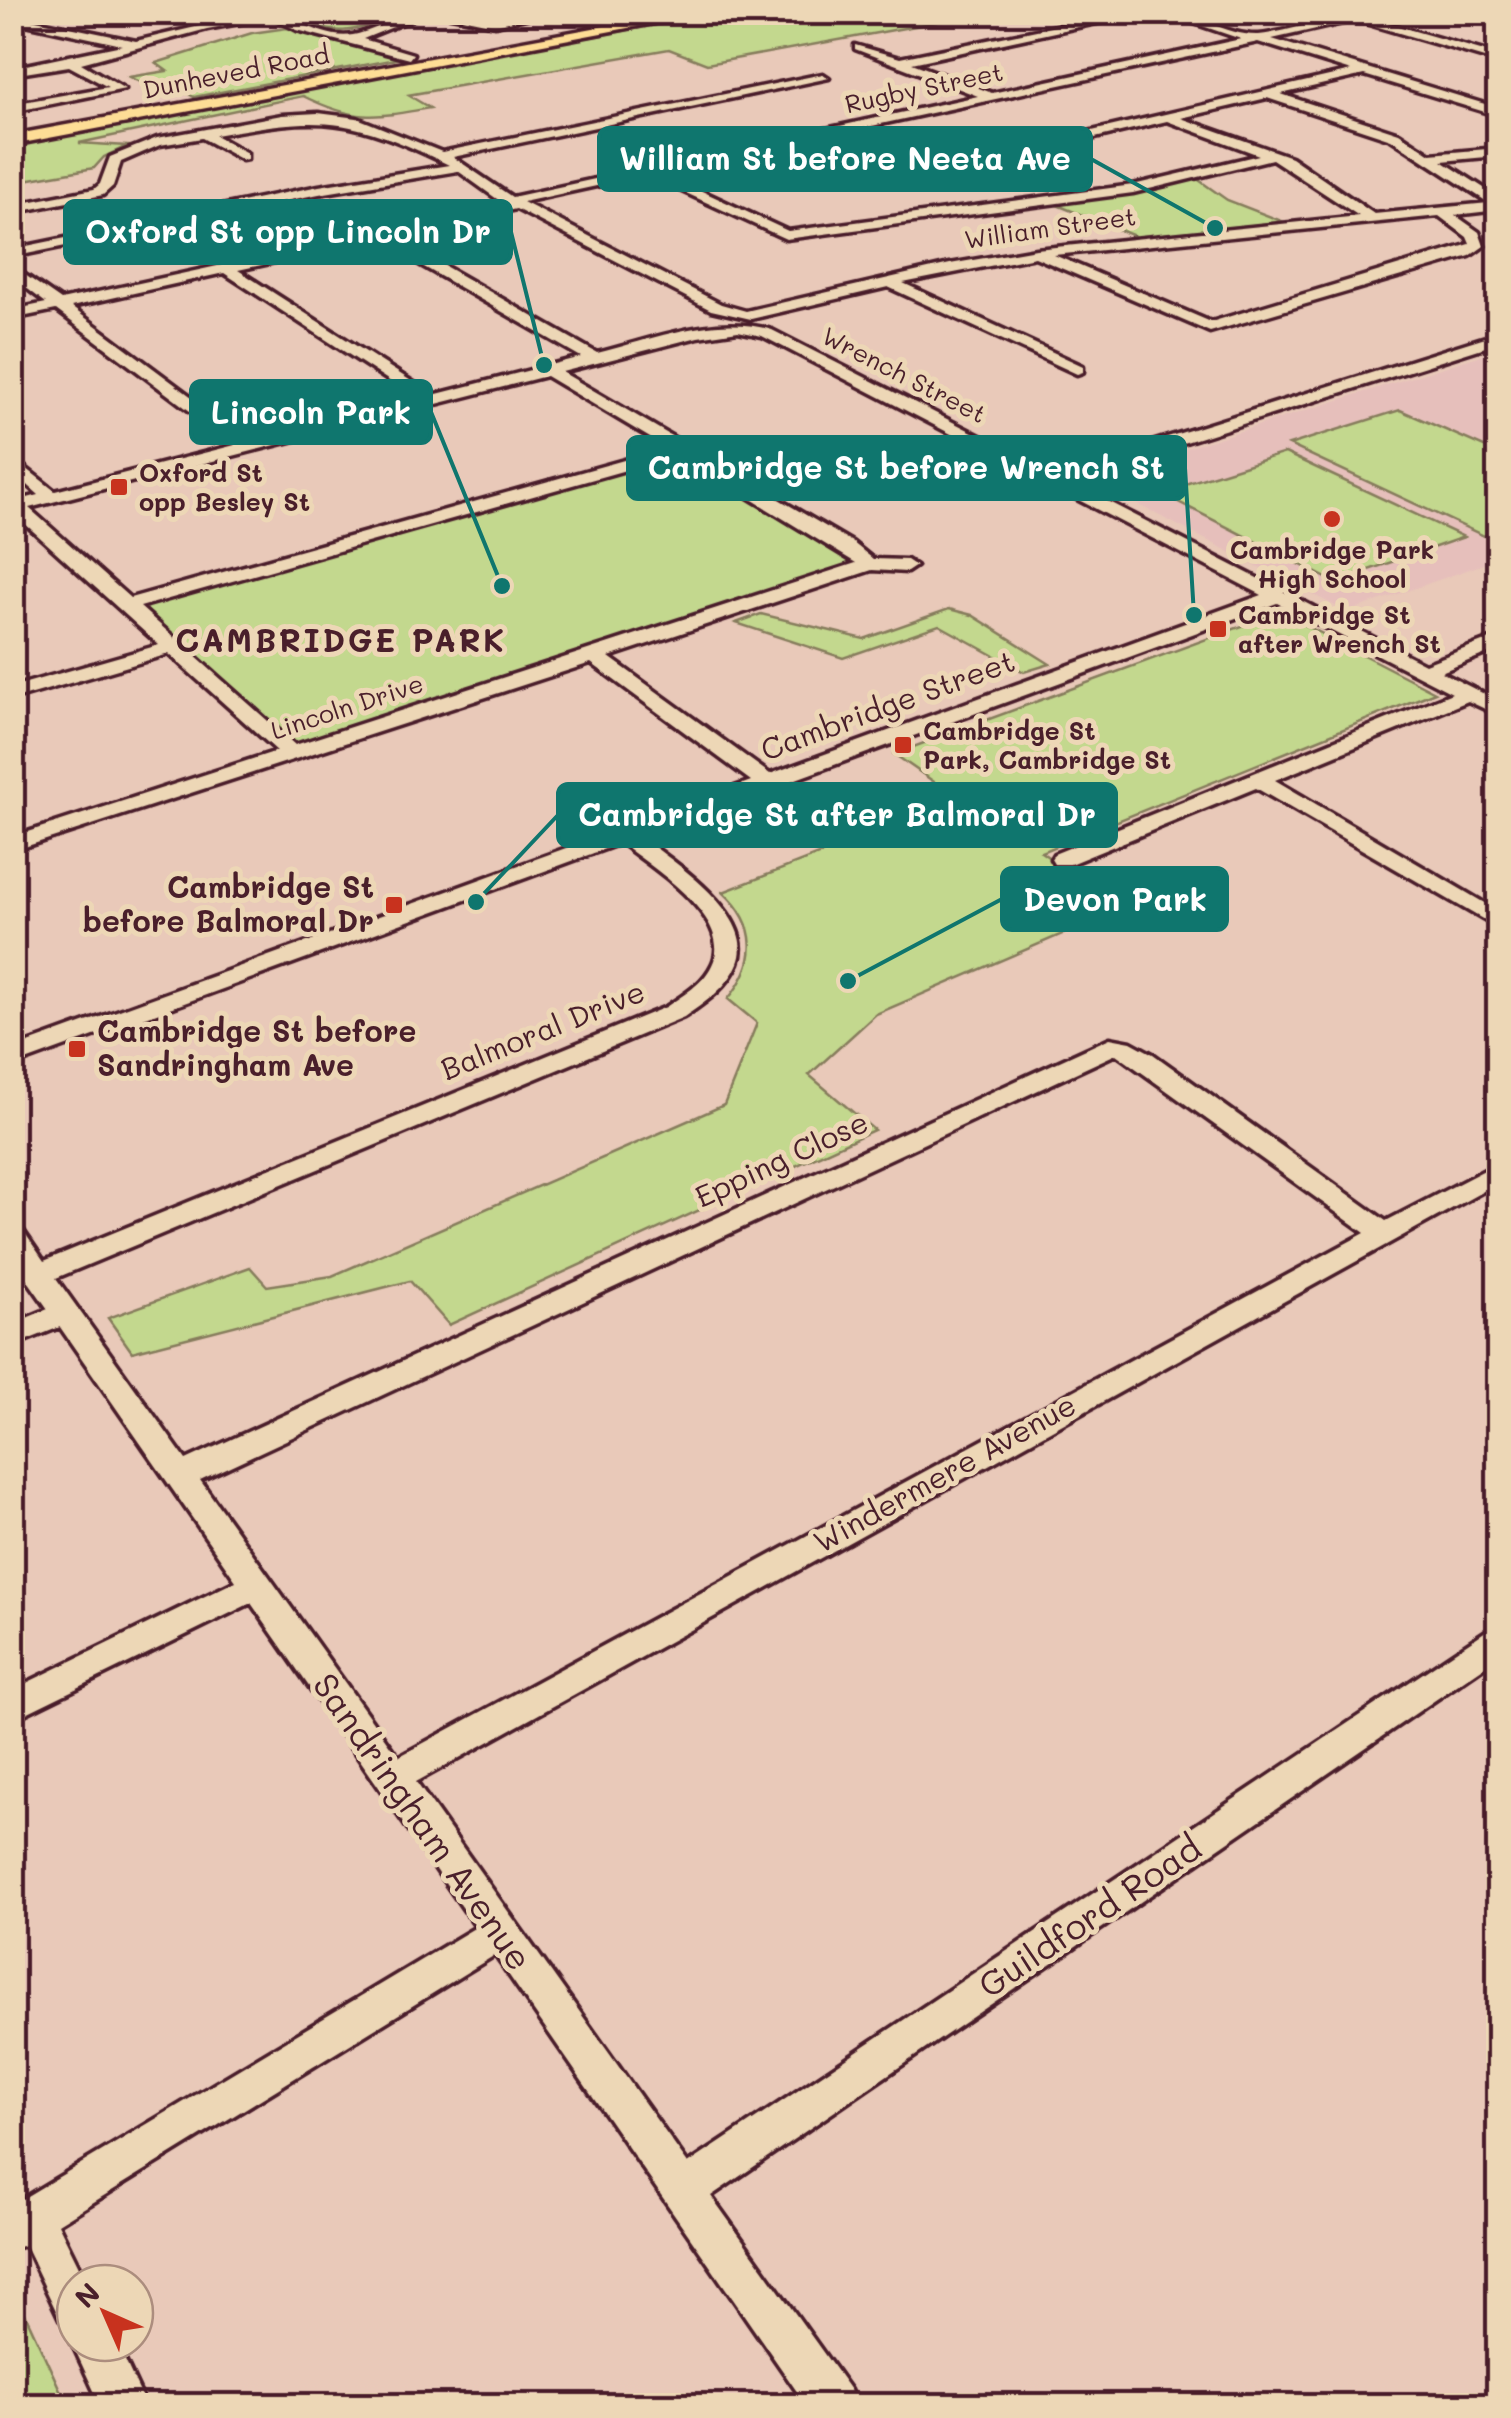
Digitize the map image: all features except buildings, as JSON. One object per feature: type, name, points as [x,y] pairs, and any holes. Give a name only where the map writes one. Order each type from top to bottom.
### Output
[{"type":"main road","name":"Dunheved Road","points":[[12,140],[705,12]]},
{"type":"street","points":[[356,38],[425,12]]},
{"type":"street","points":[[437,12],[490,22],[547,12]]},
{"type":"street","points":[[900,62],[1142,12]]},
{"type":"street","points":[[1166,12],[1498,112]]},
{"type":"street","points":[[1365,18],[1381,12]]},
{"type":"street","points":[[12,72],[73,63],[213,21],[272,13],[302,27],[356,38],[409,56]]},
{"type":"street","name":"Rugby Street","points":[[12,315],[378,236],[648,171],[1258,39],[1345,16],[1365,18]]},
{"type":"street","points":[[12,18],[137,44]]},
{"type":"street","points":[[1365,18],[1498,59]]},
{"type":"street","points":[[23,34],[51,27]]},
{"type":"street","points":[[844,45],[864,45],[860,48],[993,97]]},
{"type":"street","points":[[12,108],[119,89],[73,63]]},
{"type":"street","points":[[776,144],[852,175],[1000,156],[1365,71]]},
{"type":"street","points":[[440,156],[823,78]]},
{"type":"street","points":[[1268,94],[1391,134],[1498,205]]},
{"type":"street","points":[[1167,117],[1297,165],[1369,217]]},
{"type":"street","name":"Wrench Street","points":[[12,209],[98,192],[106,186],[112,163],[129,151],[203,133],[292,118],[341,118],[395,135],[462,167],[514,203],[1498,710]]},
{"type":"street","points":[[203,133],[242,156]]},
{"type":"street","points":[[1430,158],[1498,152]]},
{"type":"street","points":[[648,171],[786,235],[1133,190],[1274,155]]},
{"type":"street","points":[[12,253],[329,188],[462,167]]},
{"type":"street","name":"William Street","points":[[14,507],[890,282],[1036,253],[1498,205]]},
{"type":"street","points":[[1036,253],[1210,327],[1465,253],[1477,246],[1474,236],[1441,212]]},
{"type":"street","points":[[378,236],[594,358]]},
{"type":"street","points":[[227,268],[430,400]]},
{"type":"street","points":[[12,270],[248,446]]},
{"type":"street","points":[[890,282],[1078,369]]},
{"type":"street","points":[[1052,479],[1498,338]]},
{"type":"street","points":[[548,370],[864,557],[868,564]]},
{"type":"street","points":[[127,605],[681,449]]},
{"type":"street","points":[[12,462],[52,497]]},
{"type":"street","points":[[14,507],[292,754]]},
{"type":"street","name":"Lincoln Drive","points":[[12,844],[868,564],[907,566]]},
{"type":"street","name":"Cambridge Street","points":[[12,1058],[1277,596]]},
{"type":"street","points":[[1425,671],[1498,642]]},
{"type":"street","points":[[12,694],[172,648]]},
{"type":"street","points":[[594,656],[767,782]]},
{"type":"street","points":[[1062,859],[1468,694]]},
{"type":"street","points":[[1258,779],[1498,921]]},
{"type":"street","name":"Balmoral Drive","points":[[39,1274],[675,1012],[704,994],[727,961],[731,940],[727,927],[705,899],[624,835]]},
{"type":"street","name":"Epping Close","points":[[180,1476],[1110,1046],[1122,1047],[1144,1060],[1384,1234]]},
{"type":"street","name":"Windermere Avenue","points":[[393,1778],[1498,1172]]},
{"type":"street","name":"Sandringham Avenue","points":[[12,1236],[834,2406]]},
{"type":"street","points":[[12,1336],[66,1313]]},
{"type":"street","points":[[12,1706],[255,1586]]},
{"type":"street","name":"Guildford Road","points":[[682,2193],[1498,1640]]},
{"type":"street","points":[[55,2273],[22,2223],[500,1932]]},
{"type":"street","points":[[104,2363],[124,2406]]},
{"type":"shaded area","name":"Cambridge Park High School","points":[[1498,350],[1498,559],[1347,612],[1088,479]]},
{"type":"green space","points":[[287,13],[400,13],[344,31],[318,27]]},
{"type":"green space","points":[[721,13],[987,13],[707,64],[669,49],[408,95],[430,108],[394,114],[352,114],[303,96],[79,143],[127,146],[104,157],[94,168],[13,182],[13,143]]},
{"type":"green space","points":[[287,28],[368,45],[401,58],[194,97],[129,77],[167,71],[156,63],[252,33]]},
{"type":"green space","points":[[1196,178],[1227,200],[1284,222],[1137,237],[1052,203],[1152,189]]},
{"type":"green space","points":[[1400,410],[1498,453],[1498,530],[1484,536],[1289,445]]},
{"type":"green space","points":[[1285,453],[1464,537],[1334,582],[1159,492]]},
{"type":"green space","points":[[673,456],[683,457],[853,560],[852,564],[300,744],[291,743],[145,609],[155,602]]},
{"type":"green space","points":[[949,609],[972,615],[1050,664],[1024,672],[939,625],[843,658],[736,623],[761,614],[864,639]]},
{"type":"green space","points":[[1280,612],[1435,692],[1041,852],[1123,908],[876,1014],[809,1075],[874,1130],[449,1325],[410,1281],[132,1352],[108,1318],[250,1267],[267,1286],[332,1276],[724,1105],[757,1023],[728,999],[745,971],[751,944],[743,917],[723,892],[960,800],[894,754]]},
{"type":"green space","points":[[12,2294],[22,2307],[67,2405],[13,2405]]},
{"type":"place","name":"William St before Neeta Ave","points":[[1215,228]]},
{"type":"place","name":"Oxford St opp Lincoln Dr","points":[[544,365]]},
{"type":"place","name":"Oxford St opp Besley St","points":[[119,487]]},
{"type":"place","name":"Cambridge Park High School","points":[[1332,519]]},
{"type":"place","name":"Lincoln Park","points":[[502,586]]},
{"type":"place","name":"Cambridge St before Wrench St","points":[[1194,615]]},
{"type":"place","name":"Cambridge St after Wrench St","points":[[1218,629]]},
{"type":"place","name":"Cambridge St Park, Cambridge St","points":[[903,745]]},
{"type":"place","name":"Cambridge St after Balmoral Dr","points":[[476,902]]},
{"type":"place","name":"Cambridge St before Balmoral Dr","points":[[394,905]]},
{"type":"place","name":"Devon Park","points":[[848,981]]},
{"type":"place","name":"Cambridge St before Sandringham Ave","points":[[77,1049]]},
{"type":"district","name":"CAMBRIDGE PARK","points":[[341,641]]}]
